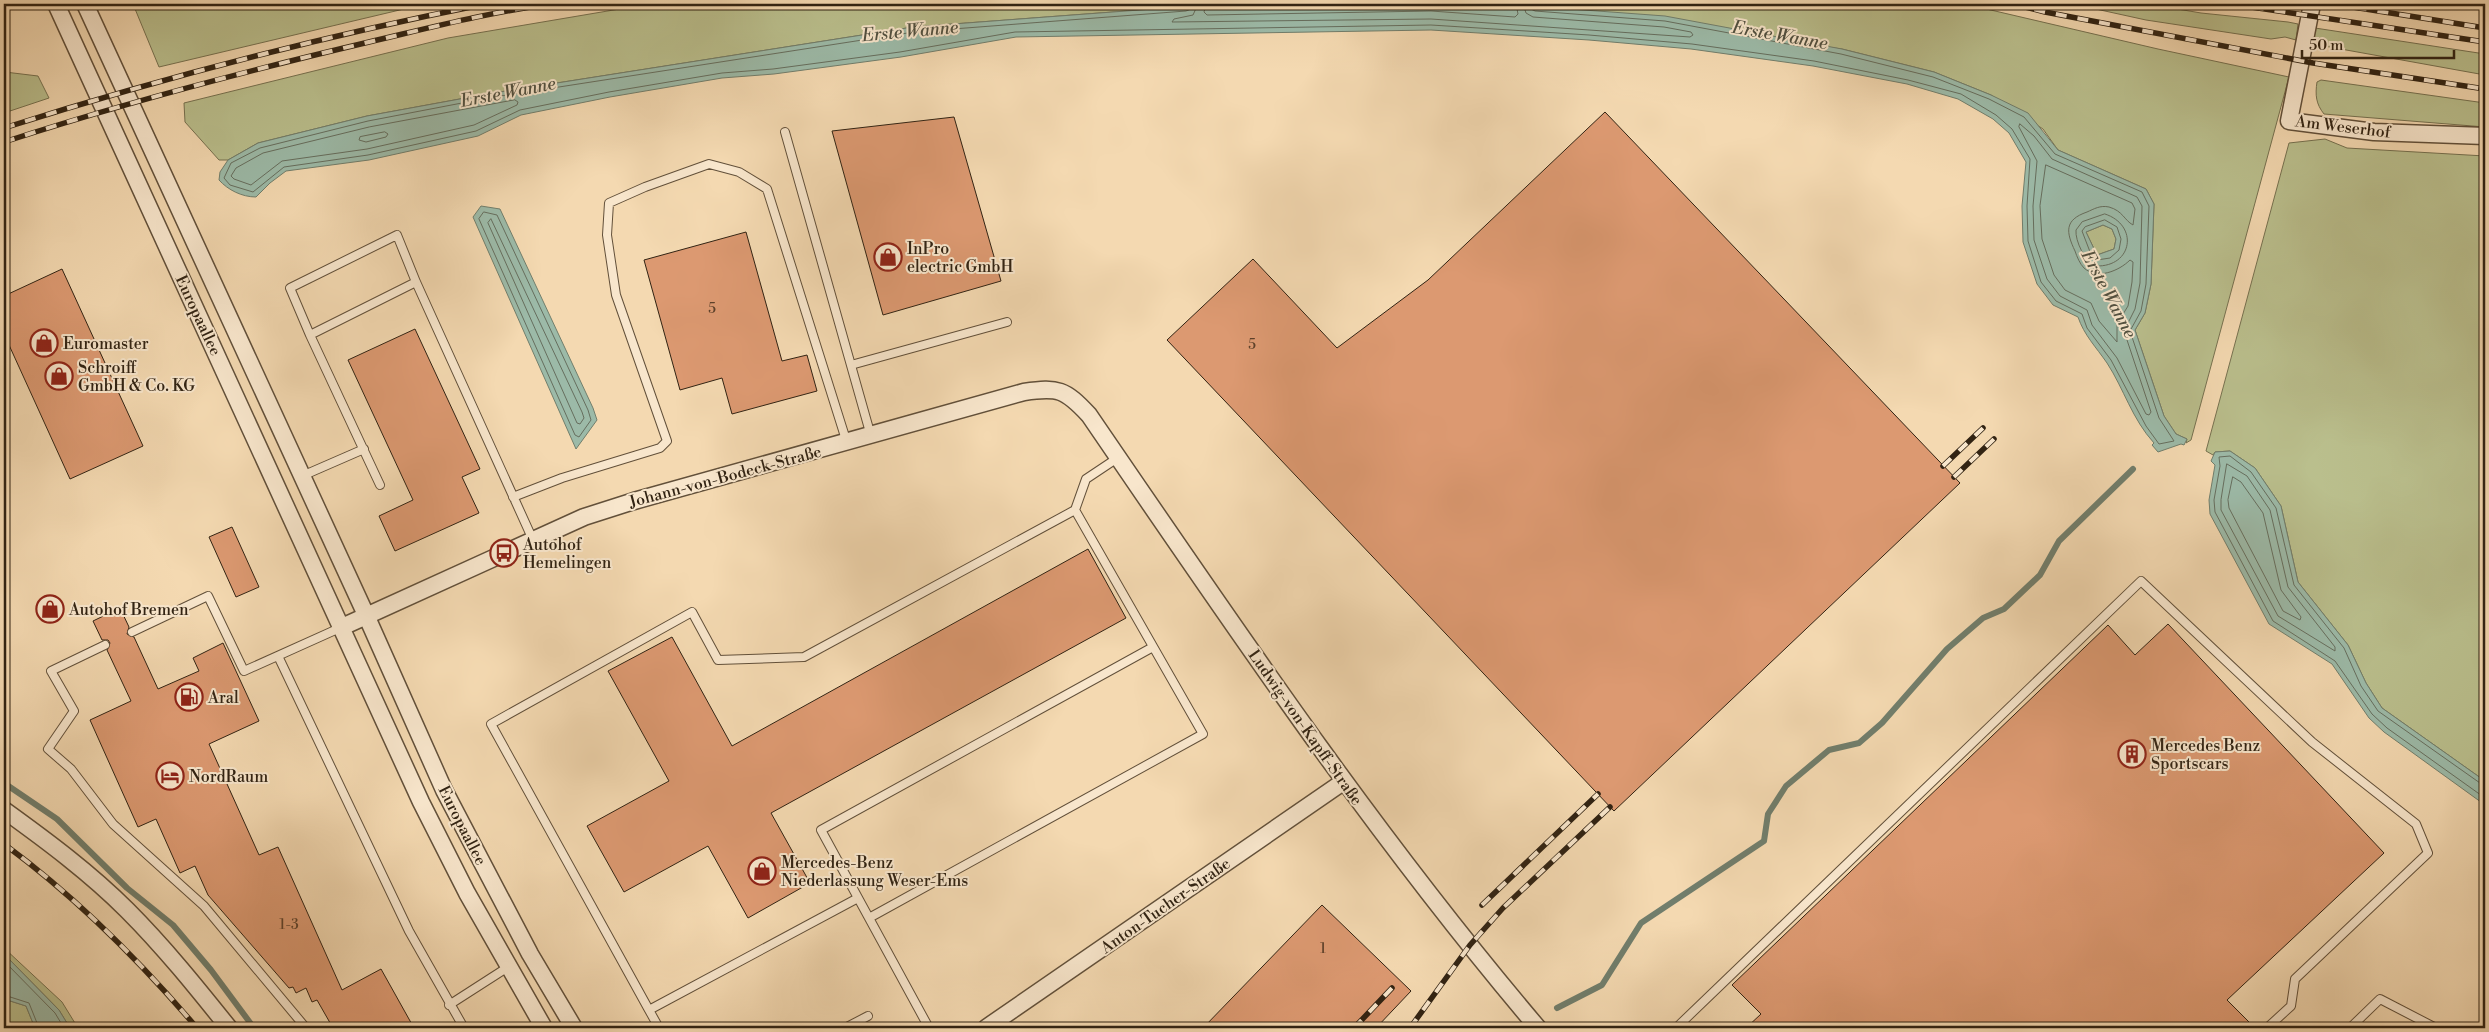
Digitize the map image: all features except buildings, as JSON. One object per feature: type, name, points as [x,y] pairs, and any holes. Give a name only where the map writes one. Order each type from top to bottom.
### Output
[{"type":"street","name":"Europaallee","points":[[56,4],[422,802],[467,893],[544,1028]]},
{"type":"street","name":"Europaallee","points":[[85,4],[366,615],[444,790],[530,954],[574,1028]]},
{"type":"street","name":"Am Weserhof","points":[[2312,4],[2289,121],[2374,132],[2485,136]]},
{"type":"street","name":"Johann-von-Bodeck-Straße","points":[[366,615],[584,517],[634,501],[1024,392],[1043,389],[1062,391],[1090,414]]},
{"type":"street","name":"Ludwig-von-Kapff-Straße","points":[[1090,414],[1344,782],[1481,960],[1538,1028]]},
{"type":"street","points":[[342,626],[366,615]]},
{"type":"street","name":"Anton-Tucher-Straße","points":[[986,1028],[1344,782]]},
{"type":"street","points":[[4,810],[90,876],[127,910],[162,947],[229,1028]]},
{"type":"lane","points":[[785,132],[871,436]]},
{"type":"lane","points":[[513,498],[562,478],[660,448],[667,441],[616,295],[607,235],[609,203],[645,187],[709,164],[738,172],[767,188],[847,443]]},
{"type":"lane","points":[[380,485],[290,288],[397,235],[416,282],[533,540]]},
{"type":"lane","points":[[310,335],[416,282]]},
{"type":"lane","points":[[851,365],[1007,322]]},
{"type":"lane","points":[[302,476],[364,449]]},
{"type":"lane","points":[[660,1028],[491,724],[692,612],[718,660],[804,657],[1075,510],[1086,479],[1118,457]]},
{"type":"lane","points":[[869,918],[1204,734],[1075,510]]},
{"type":"lane","points":[[1676,1028],[2141,582],[2312,742],[2416,824],[2428,853],[2295,979],[2290,1006],[2267,1028]]},
{"type":"lane","points":[[132,632],[208,596],[244,671],[342,626]]},
{"type":"lane","points":[[105,644],[51,671],[74,711],[48,749],[71,769],[113,824],[204,906],[306,1028]]},
{"type":"lane","points":[[929,1028],[820,830],[1153,647]]},
{"type":"lane","points":[[278,656],[408,931],[464,1028]]},
{"type":"lane","points":[[649,1010],[858,898]]},
{"type":"lane","points":[[449,1005],[508,967]]},
{"type":"lane","points":[[2350,1028],[2380,999],[2436,1028]]},
{"type":"lane","points":[[845,1028],[868,1016]]},
{"type":"green space","points":[[133,4],[425,4],[159,67]]},
{"type":"green space","points":[[649,4],[1299,4],[1206,5],[913,27],[487,94],[367,116],[258,143],[228,160],[219,160],[185,122],[184,103],[448,38]]},
{"type":"green space","points":[[1503,4],[1965,4],[2289,77],[2191,440],[2186,443],[2187,439],[2176,434],[2164,416],[2135,330],[2145,313],[2151,284],[2154,204],[2146,189],[2058,150],[2043,129],[1991,95],[1934,72],[1842,49]]},
{"type":"green space","points":[[2073,4],[2148,4],[2201,13],[2288,22],[2298,24],[2296,40],[2285,37],[2271,39],[2146,20]]},
{"type":"green space","points":[[2315,28],[2485,54],[2485,75],[2313,44]]},
{"type":"green space","points":[[4,70],[5,72],[38,76],[49,98],[4,113]]},
{"type":"green space","points":[[2321,80],[2485,103],[2485,127],[2324,114],[2319,107],[2316,95],[2317,82]]},
{"type":"green space","points":[[2325,139],[2347,148],[2485,156],[2485,781],[2382,708],[2366,683],[2348,645],[2298,582],[2281,506],[2255,468],[2230,451],[2215,452],[2213,455],[2206,451],[2289,143]]},
{"type":"green space","points":[[2103,225],[2112,229],[2116,239],[2114,249],[2097,255],[2086,232]]},
{"type":"green space","points":[[4,948],[62,1002],[78,1028],[70,1028],[59,1010],[4,954]]},
{"type":"green space","points":[[4,999],[26,1006],[35,1028],[4,1028]]},
{"type":"water","name":"Erste Wanne","points":[[1503,4],[1665,16],[1842,49],[1934,72],[1991,95],[2028,113],[2058,150],[2146,189],[2154,204],[2151,284],[2145,313],[2135,330],[2164,416],[2176,434],[2187,439],[2184,445],[2181,444],[2158,452],[2152,445],[2154,443],[2146,434],[2107,363],[2084,330],[2078,317],[2053,305],[2037,284],[2023,242],[2022,206],[2026,162],[2009,133],[1993,119],[1958,99],[1907,84],[1813,66],[1691,49],[1589,40],[1431,30],[1016,37],[901,57],[774,74],[722,78],[610,97],[521,115],[478,136],[369,160],[286,171],[256,197],[236,192],[219,180],[220,172],[228,160],[258,143],[367,116],[487,94],[913,27],[1206,5]],"holes":[[[2103,225],[2112,229],[2116,239],[2114,249],[2097,255],[2086,232]]]},
{"type":"water","points":[[481,206],[500,209],[593,408],[597,420],[576,449],[473,217]]},
{"type":"water","points":[[2230,451],[2255,468],[2281,506],[2298,582],[2348,645],[2366,683],[2382,708],[2485,781],[2485,805],[2384,732],[2369,718],[2332,664],[2269,624],[2210,514],[2209,500],[2215,465],[2211,461],[2215,452]]},
{"type":"water","points":[[4,954],[59,1010],[70,1028],[35,1028],[26,1006],[4,999]]},
{"type":"waterway","points":[[1557,1008],[1602,985],[1641,923],[1764,841],[1768,814],[1786,786],[1829,750],[1859,743],[1882,723],[1947,649],[1983,618],[2004,609],[2040,575],[2059,541],[2133,469]]},
{"type":"waterway","points":[[4,783],[57,819],[127,888],[173,925],[211,970],[254,1028]]},
{"type":"railway","points":[[4,128],[123,92],[243,59],[425,16],[486,4]]},
{"type":"railway","points":[[4,142],[185,88],[277,64],[505,11],[551,4]]},
{"type":"railway","points":[[2013,4],[2045,12],[2313,63],[2485,89]]},
{"type":"railway","points":[[2231,4],[2485,42]]},
{"type":"railway","points":[[2334,4],[2485,28]]},
{"type":"railway","points":[[1943,466],[1983,428]]},
{"type":"railway","points":[[1954,477],[1994,439]]},
{"type":"railway","points":[[1482,905],[1598,794]]},
{"type":"railway","points":[[1410,1028],[1470,945],[1503,908],[1610,807]]},
{"type":"railway","points":[[4,844],[31,864],[106,930],[197,1028]]},
{"type":"railway","points":[[1354,1028],[1392,988]]},
{"type":"place","name":"InPro electric GmbH","points":[[888,257]]},
{"type":"place","name":"Euromaster","points":[[44,343]]},
{"type":"place","name":"Schroiff GmbH & Co. KG","points":[[59,376]]},
{"type":"place","name":"Autohof Hemelingen","points":[[504,553]]},
{"type":"place","name":"Autohof Bremen","points":[[50,609]]},
{"type":"place","name":"Aral","points":[[189,697]]},
{"type":"place","name":"Mercedes Benz Sportscars","points":[[2132,754]]},
{"type":"place","name":"NordRaum","points":[[170,776]]},
{"type":"place","name":"Mercedes-Benz Niederlassung Weser-Ems","points":[[762,871]]}]
